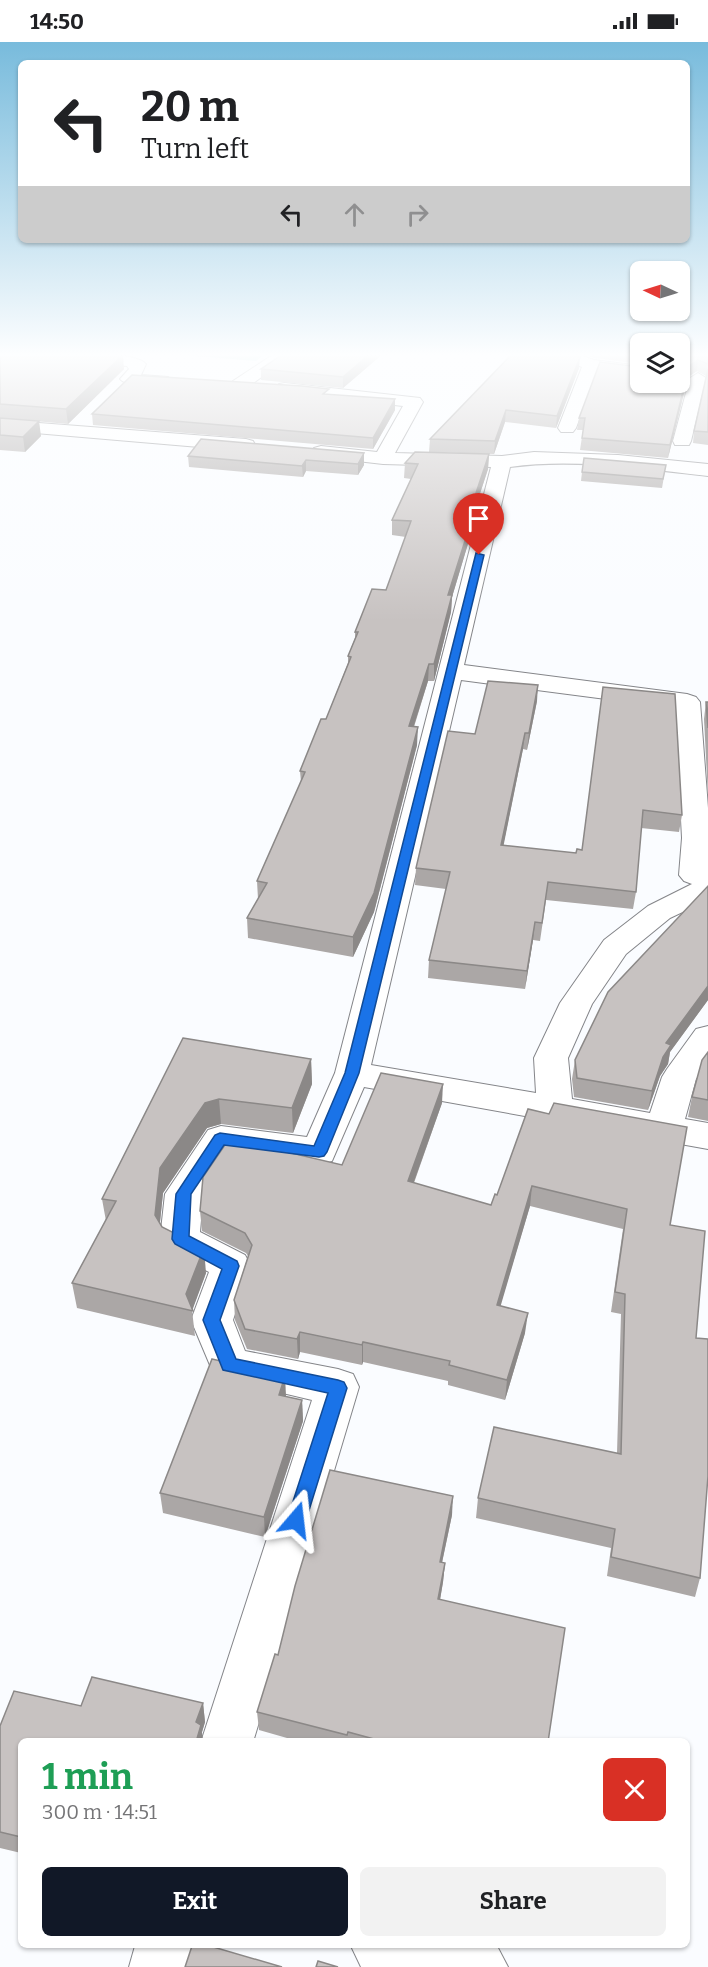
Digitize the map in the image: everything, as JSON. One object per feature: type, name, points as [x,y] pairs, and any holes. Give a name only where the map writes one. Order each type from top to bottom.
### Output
[{"type":"street","points":[[205,442],[267,447]]},
{"type":"street","points":[[383,458],[392,442]]},
{"type":"street","points":[[302,450],[383,458],[502,462],[534,458],[608,460],[708,470]]},
{"type":"street","points":[[228,1738],[338,1388],[230,1365],[212,1320],[231,1266],[180,1239],[184,1194],[220,1139],[319,1152],[352,1073],[502,462]]},
{"type":"street","points":[[451,671],[687,702],[696,838],[694,876],[708,880]]},
{"type":"street","points":[[555,1109],[551,1058],[576,1004],[615,947],[659,912],[708,888]]},
{"type":"street","points":[[664,1128],[679,1077],[708,1037]]},
{"type":"street","points":[[352,1073],[708,1136]]},
{"type":"street","points":[[158,1967],[163,1948]]},
{"type":"street","points":[[389,1948],[479,1967]]},
{"type":"building","points":[[199,442],[234,442],[364,453],[358,464],[306,460],[302,466],[188,456]]},
{"type":"building","points":[[630,442],[671,442],[670,445]]},
{"type":"building","points":[[415,452],[489,454],[470,511],[474,512],[448,595],[452,595],[434,664],[429,664],[409,726],[418,727],[374,893],[353,937],[247,918],[267,883],[257,881],[305,772],[300,771],[321,719],[326,719],[351,657],[348,656],[358,632],[355,632],[372,589],[386,590],[411,521],[392,520],[418,464],[405,463]]},
{"type":"building","points":[[584,458],[666,465],[663,479],[582,472]]},
{"type":"building","points":[[488,681],[538,685],[529,733],[525,733],[501,845],[576,853],[577,849],[582,850],[603,687],[675,694],[682,815],[643,810],[636,892],[548,882],[542,923],[535,922],[527,971],[429,960],[450,872],[416,868],[448,731],[475,734]]},
{"type":"building","points":[[706,702],[708,702],[708,728]]},
{"type":"building","points":[[708,886],[708,986],[666,1043],[671,1045],[663,1057],[652,1091],[577,1078],[575,1060],[608,992]]},
{"type":"building","points":[[183,1038],[311,1059],[292,1108],[219,1099],[205,1103],[160,1168],[155,1215],[162,1227],[204,1248],[186,1294],[193,1311],[72,1283],[116,1201],[102,1199]]},
{"type":"building","points":[[708,1052],[708,1100],[692,1097],[702,1060]]},
{"type":"building","points":[[381,1073],[443,1084],[408,1181],[491,1205],[495,1194],[497,1195],[528,1109],[549,1114],[554,1103],[687,1127],[670,1225],[705,1231],[696,1338],[708,1339],[708,1476],[700,1578],[611,1557],[615,1529],[478,1498],[494,1427],[621,1454],[625,1294],[615,1292],[627,1209],[532,1186],[497,1305],[528,1313],[507,1380],[449,1365],[450,1361],[363,1342],[362,1345],[300,1332],[297,1339],[245,1329],[234,1300],[252,1245],[245,1233],[200,1211],[203,1177],[231,1136],[281,1142],[278,1150],[342,1165]]},
{"type":"building","points":[[212,1359],[285,1376],[279,1395],[302,1400],[264,1517],[160,1493]]},
{"type":"building","points":[[330,1470],[453,1496],[440,1562],[445,1563],[438,1599],[565,1628],[549,1738],[370,1738],[348,1732],[347,1735],[257,1712],[275,1654],[278,1655],[295,1586]]},
{"type":"building","points":[[92,1677],[203,1703],[196,1722],[201,1725],[197,1738],[18,1738],[18,1836],[0,1832],[0,1726],[14,1691],[81,1706]]},
{"type":"building","points":[[191,1948],[217,1948],[282,1967],[185,1967]]},
{"type":"building","points":[[318,1961],[338,1967],[316,1967]]},
{"type":"route","points":[[296,1520],[338,1388],[230,1365],[212,1320],[231,1266],[180,1239],[184,1194],[220,1139],[319,1152],[352,1073],[479,555]]}]
